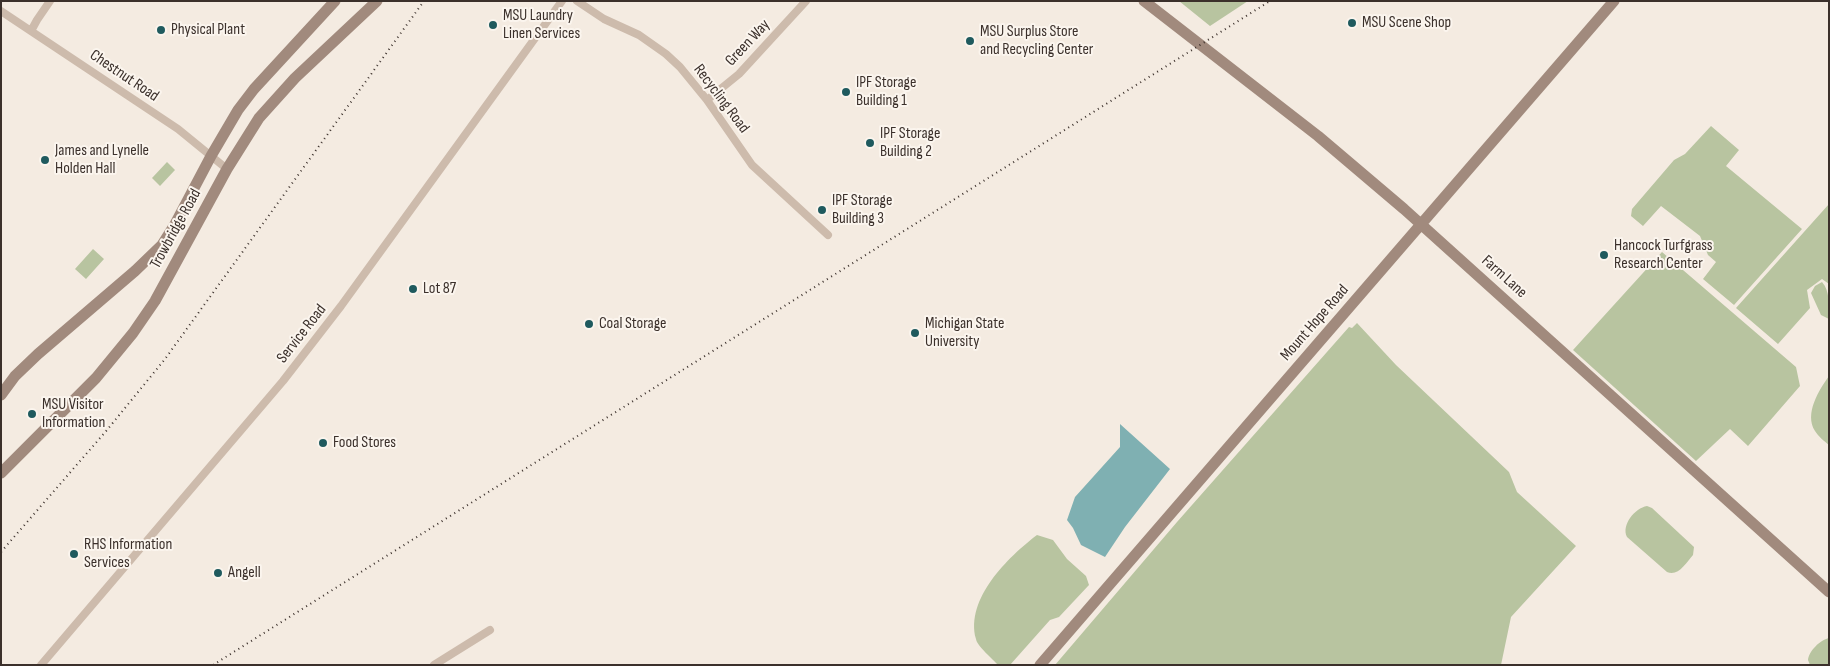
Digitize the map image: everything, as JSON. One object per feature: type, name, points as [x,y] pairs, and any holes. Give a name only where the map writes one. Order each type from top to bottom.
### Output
[{"type":"street","points":[[31,31],[50,1]]},
{"type":"street","name":"Trowbridge Road","points":[[1,395],[15,376],[38,354],[135,272],[162,245],[238,110],[254,89],[335,1]]},
{"type":"street","name":"Trowbridge Road","points":[[1,473],[96,378],[133,333],[155,301],[244,140],[276,98],[377,1]]},
{"type":"street","name":"Service Road","points":[[41,665],[283,381],[341,306],[562,1]]},
{"type":"street","name":"Recycling Road","points":[[577,1],[604,19],[639,35],[666,54],[680,67],[707,100],[752,165],[828,235]]},
{"type":"street","name":"Green Way","points":[[707,100],[739,74],[806,1]]},
{"type":"street","name":"Farm Lane","points":[[1144,1],[1318,136],[1421,224],[1829,592]]},
{"type":"street","name":"Mount Hope Road","points":[[1040,665],[1614,1]]},
{"type":"street","name":"Chestnut Road","points":[[1,11],[178,129],[227,169]]},
{"type":"street","points":[[434,665],[490,630]]},
{"type":"green space","points":[[1179,1],[1248,1],[1210,26]]},
{"type":"green space","points":[[1711,126],[1739,150],[1726,166],[1802,229],[1734,305],[1703,279],[1716,262],[1708,255],[1700,236],[1661,206],[1643,226],[1631,216],[1632,209],[1674,160],[1685,154]]},
{"type":"green space","points":[[167,162],[175,170],[160,186],[152,178]]},
{"type":"green space","points":[[1829,204],[1829,284],[1822,279],[1807,290],[1810,308],[1778,344],[1736,308]]},
{"type":"green space","points":[[93,249],[104,259],[86,279],[75,269]]},
{"type":"green space","points":[[1662,252],[1796,367],[1800,386],[1748,446],[1730,429],[1696,461],[1573,350]]},
{"type":"green space","points":[[1822,282],[1828,294],[1829,319],[1821,315],[1811,293],[1815,286]]},
{"type":"green space","points":[[1357,323],[1396,365],[1509,472],[1517,492],[1576,546],[1511,617],[1501,665],[1055,665],[1177,522],[1349,327],[1352,328]]},
{"type":"green space","points":[[1829,376],[1829,445],[1815,431],[1811,417],[1817,395]]},
{"type":"green space","points":[[1642,507],[1652,508],[1694,547],[1693,555],[1675,573],[1667,572],[1627,537],[1626,527],[1630,518]]},
{"type":"green space","points":[[1037,535],[1053,540],[1067,559],[1086,576],[1089,585],[1059,617],[1050,620],[1010,665],[998,665],[977,642],[974,624],[977,609],[983,594],[1002,567]]},
{"type":"green space","points":[[1829,638],[1829,665],[1810,665],[1808,660],[1813,650],[1822,641]]},
{"type":"water","points":[[1120,424],[1170,469],[1125,527],[1105,557],[1081,545],[1067,520],[1075,497],[1120,447]]},
{"type":"railway","points":[[1,552],[107,430],[165,359],[424,1]]},
{"type":"railway","points":[[213,665],[1270,1]]},
{"type":"place","name":"MSU Scene Shop","points":[[1352,23]]},
{"type":"place","name":"MSU Laundry Linen Services","points":[[493,25]]},
{"type":"place","name":"Physical Plant","points":[[161,30]]},
{"type":"place","name":"MSU Surplus Store and Recycling Center","points":[[970,41]]},
{"type":"place","name":"IPF Storage Building 1","points":[[846,92]]},
{"type":"place","name":"IPF Storage Building 2","points":[[870,143]]},
{"type":"place","name":"James and Lynelle Holden Hall","points":[[45,160]]},
{"type":"place","name":"IPF Storage Building 3","points":[[822,210]]},
{"type":"place","name":"Hancock Turfgrass Research Center","points":[[1604,255]]},
{"type":"place","name":"Lot 87","points":[[413,289]]},
{"type":"place","name":"Coal Storage","points":[[589,324]]},
{"type":"place","name":"Michigan State University","points":[[915,333]]},
{"type":"place","name":"MSU Visitor Information","points":[[32,414]]},
{"type":"place","name":"Food Stores","points":[[323,443]]},
{"type":"place","name":"RHS Information Services","points":[[74,554]]},
{"type":"place","name":"Angell","points":[[218,573]]}]
